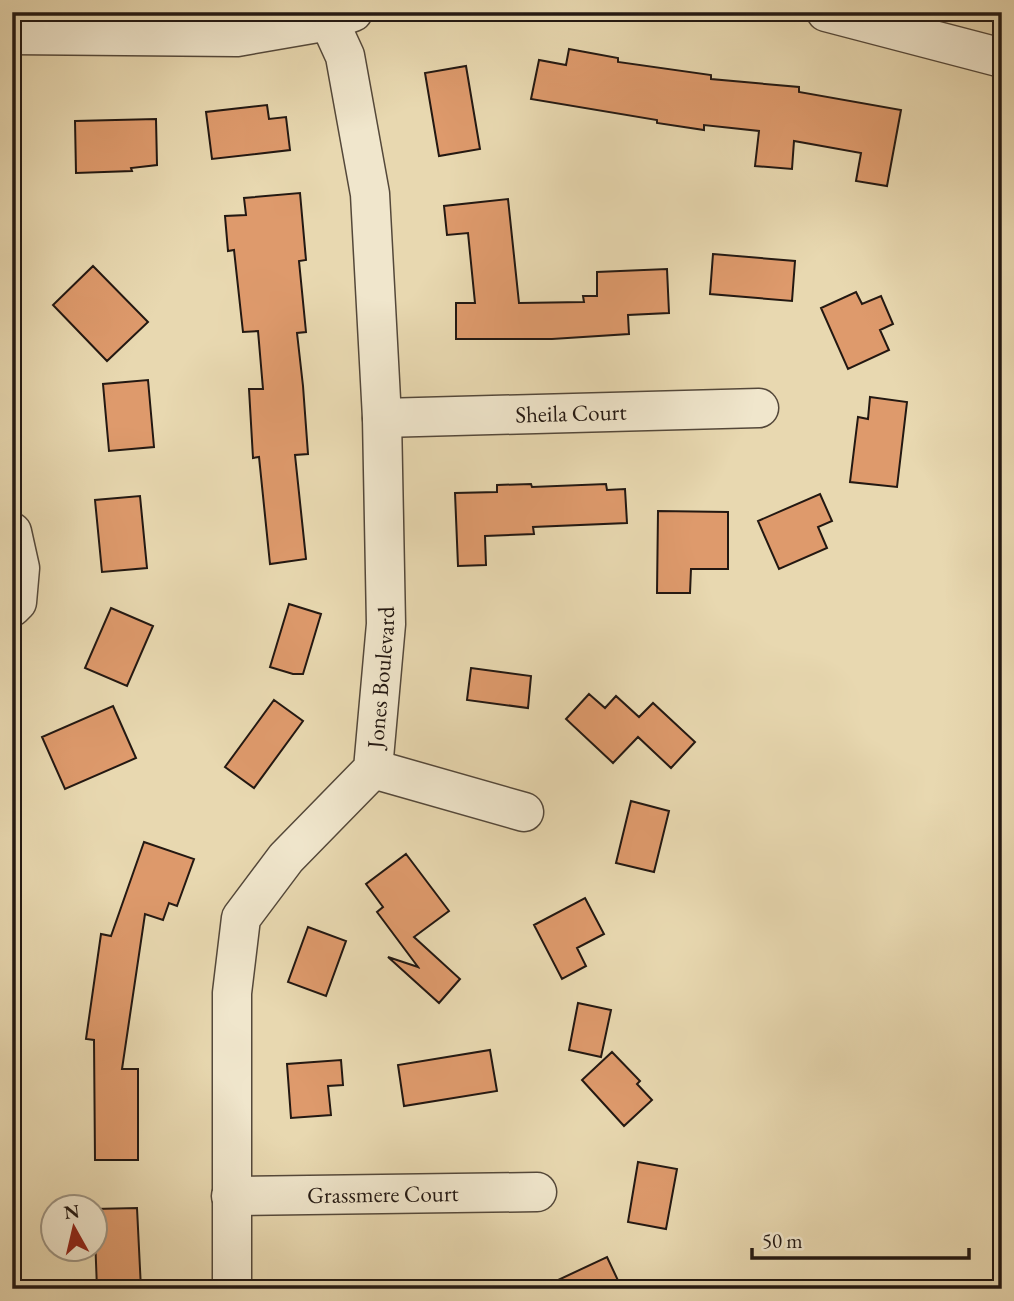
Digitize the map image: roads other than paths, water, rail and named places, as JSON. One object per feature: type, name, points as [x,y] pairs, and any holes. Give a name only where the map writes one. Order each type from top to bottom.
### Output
[{"type":"street","points":[[827,12],[1002,58]]},
{"type":"street","points":[[12,35],[237,37],[341,17]]},
{"type":"street","name":"Jones Boulevard","points":[[232,1289],[232,993],[241,918],[286,858],[373,769],[386,624],[382,418],[370,194],[345,56],[341,17]]},
{"type":"street","name":"Sheila Court","points":[[382,418],[759,408]]},
{"type":"street","points":[[12,532],[20,568],[17,602],[12,607]]},
{"type":"street","points":[[373,769],[524,812]]},
{"type":"street","name":"Grassmere Court","points":[[231,1196],[537,1192]]}]
